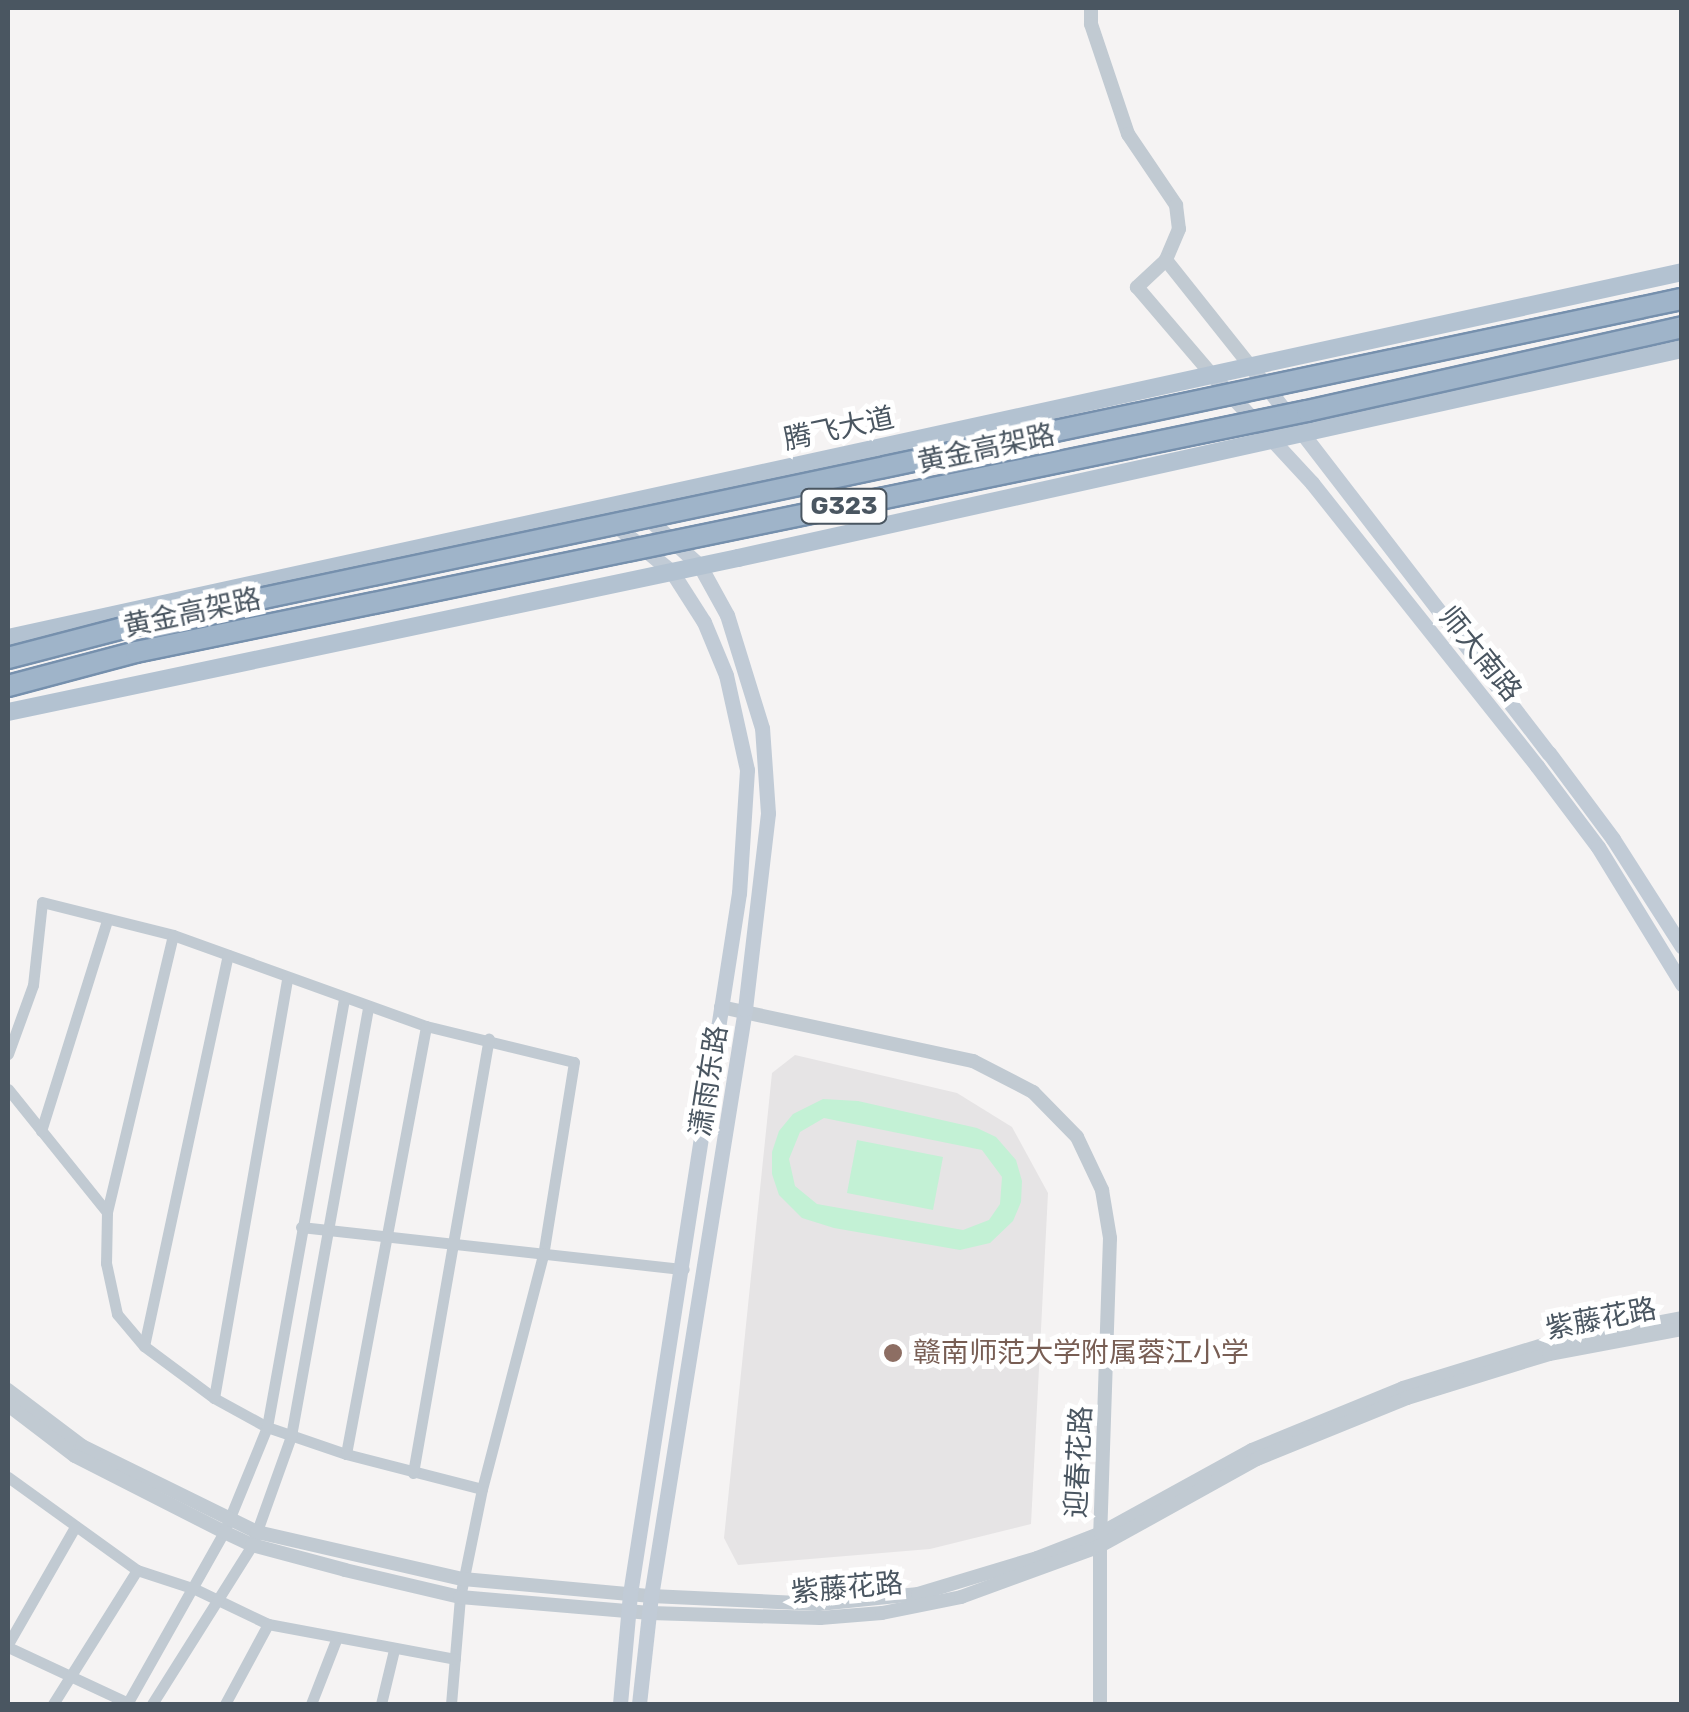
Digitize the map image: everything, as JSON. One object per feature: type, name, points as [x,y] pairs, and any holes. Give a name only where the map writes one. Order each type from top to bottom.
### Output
[{"type":"highway","name":"黄金高架路","points":[[8,658],[131,626],[1682,299]]},
{"type":"highway","name":"黄金高架路","points":[[8,686],[136,652],[1288,415],[1682,327]]},
{"type":"main road","name":"腾飞大道","points":[[8,638],[1682,272]]},
{"type":"main road","points":[[8,712],[700,566],[1682,349]]},
{"type":"main road","name":"师大南路","points":[[1252,368],[1581,796],[1682,947]]},
{"type":"main road","name":"师大南路","points":[[1212,376],[1312,483],[1558,793],[1656,935],[1682,984]]},
{"type":"main road","name":"潇雨东路","points":[[631,503],[700,566],[727,615],[747,669],[768,766],[762,892],[651,1596],[639,1704]]},
{"type":"main road","name":"潇雨东路","points":[[598,510],[672,572],[704,622],[726,675],[747,770],[739,893],[684,1269],[630,1594],[620,1704]]},
{"type":"street","points":[[1090,8],[1091,24],[1128,134],[1176,205],[1179,229],[1166,260],[1136,288],[1212,376]]},
{"type":"street","points":[[1166,260],[1252,368]]},
{"type":"street","points":[[8,1054],[33,985],[42,902],[173,935],[344,1000],[426,1026],[489,1038],[574,1062],[543,1255],[482,1489],[460,1596],[451,1704]]},
{"type":"street","points":[[40,1130],[107,920]]},
{"type":"street","points":[[173,935],[107,1212],[106,1264],[117,1314],[144,1346],[214,1398],[267,1427],[414,1474],[482,1489]]},
{"type":"street","points":[[144,1346],[228,955]]},
{"type":"street","points":[[214,1398],[288,979]]},
{"type":"street","points":[[75,1527],[8,1645],[127,1704],[224,1532],[267,1427],[344,1000]]},
{"type":"street","name":"迎春花路","points":[[722,1007],[972,1061],[1033,1092],[1077,1138],[1102,1190],[1110,1238],[1100,1704]]},
{"type":"street","points":[[152,1704],[255,1538],[292,1436],[368,1008]]},
{"type":"street","points":[[346,1454],[390,1237],[426,1026]]},
{"type":"street","points":[[414,1474],[489,1038]]},
{"type":"street","points":[[8,1089],[107,1212]]},
{"type":"street","points":[[301,1226],[684,1269]]},
{"type":"street","name":"紫藤花路","points":[[8,1405],[74,1456],[224,1532],[464,1580],[651,1596],[820,1604],[918,1594],[1101,1539],[1252,1450],[1403,1388],[1546,1344],[1682,1318]]},
{"type":"street","name":"紫藤花路","points":[[8,1390],[82,1446],[232,1516],[255,1538],[460,1596],[650,1614],[756,1619],[882,1613],[961,1597],[1101,1539],[1257,1459],[1392,1404],[1549,1354],[1682,1329]]},
{"type":"street","points":[[8,1477],[137,1570],[195,1589],[268,1624],[336,1640],[455,1658]]},
{"type":"street","points":[[53,1704],[137,1570]]},
{"type":"street","points":[[225,1704],[268,1624]]},
{"type":"street","points":[[311,1704],[336,1640]]},
{"type":"street","points":[[380,1704],[394,1650]]},
{"type":"shaded area","name":"赣南师范大学附属蓉江小学","points":[[795,1055],[957,1093],[1012,1127],[1048,1193],[1031,1524],[930,1549],[738,1565],[724,1538],[772,1073]]},
{"type":"green space","points":[[823,1099],[858,1101],[977,1128],[996,1137],[1016,1160],[1022,1181],[1021,1202],[1013,1221],[990,1243],[960,1250],[834,1228],[802,1218],[779,1195],[772,1174],[772,1152],[779,1131],[793,1114]],"holes":[[[824,1118],[982,1150],[1002,1177],[1000,1204],[989,1220],[963,1230],[817,1204],[795,1186],[789,1159],[800,1132]]]},
{"type":"green space","points":[[857,1140],[943,1157],[933,1210],[847,1193]]},
{"type":"place","name":"赣南师范大学附属蓉江小学","points":[[893,1353]]}]
